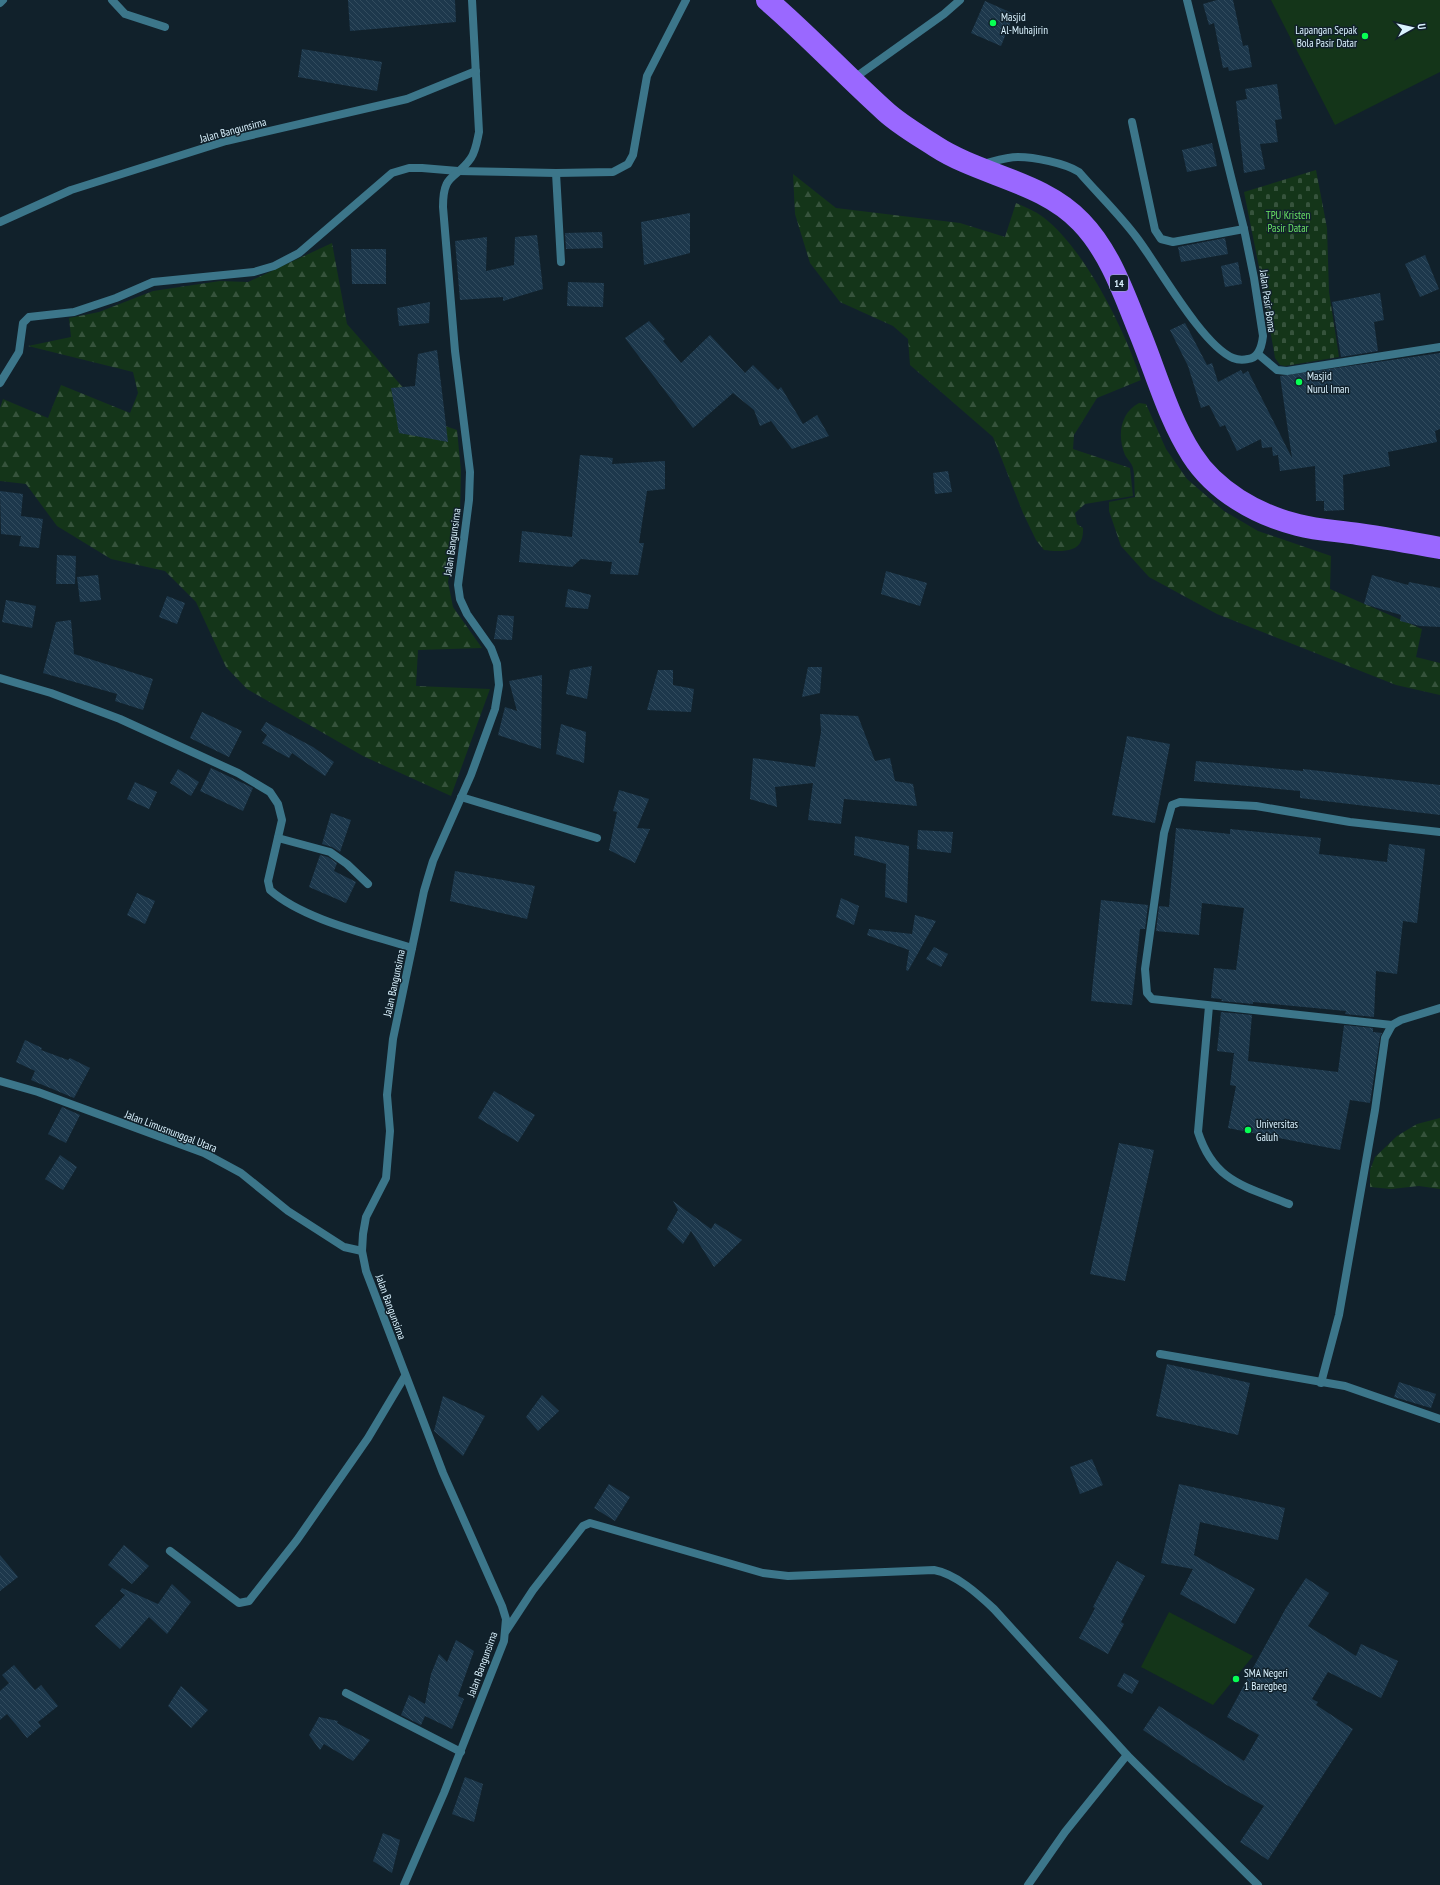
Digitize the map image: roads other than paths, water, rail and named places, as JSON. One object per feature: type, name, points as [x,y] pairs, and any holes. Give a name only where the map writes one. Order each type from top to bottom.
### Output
[{"type":"highway","name":"14","points":[[767,0],[887,113],[938,148],[973,166],[1035,189],[1062,205],[1082,222],[1100,246],[1115,273],[1170,414],[1192,456],[1210,477],[1231,495],[1252,508],[1273,517],[1299,525],[1440,548]]},
{"type":"street","points":[[0,3],[4,0]]},
{"type":"street","points":[[112,0],[125,14],[165,27]]},
{"type":"street","name":"Jalan Bangunsirna","points":[[404,1885],[501,1650],[506,1631],[506,1619],[502,1606],[443,1474],[366,1271],[362,1251],[366,1217],[386,1178],[390,1131],[388,1095],[389,1074],[393,1039],[424,891],[433,861],[471,775],[494,709],[499,686],[497,664],[491,648],[467,614],[460,599],[458,585],[469,500],[470,472],[455,351],[443,194],[446,184],[470,159],[475,150],[478,132],[472,0]]},
{"type":"street","points":[[0,383],[19,352],[23,323],[29,317],[74,312],[116,298],[153,282],[254,272],[274,266],[299,253],[392,173],[415,168],[458,171],[556,173],[612,172],[628,164],[633,155],[647,76],[686,0]]},
{"type":"street","points":[[852,79],[944,14],[960,0]]},
{"type":"street","name":"Jalan Pasir Boma","points":[[1187,0],[1244,229],[1254,278],[1263,336],[1262,345],[1258,354]]},
{"type":"street","name":"Jalan Bangunsirna","points":[[0,222],[71,190],[226,141],[407,99],[476,71]]},
{"type":"street","points":[[1132,122],[1155,230],[1161,239],[1173,242],[1244,229]]},
{"type":"street","points":[[973,166],[1018,157],[1062,164],[1074,169],[1130,228],[1194,320],[1212,341],[1233,358],[1242,360],[1251,359],[1258,354],[1277,370],[1287,371],[1440,347]]},
{"type":"street","points":[[556,173],[561,262]]},
{"type":"street","points":[[0,678],[51,694],[120,719],[238,773],[270,792],[275,799],[282,816],[268,881],[269,888],[273,893],[310,914],[412,948]]},
{"type":"street","points":[[461,797],[597,838]]},
{"type":"street","points":[[1392,1025],[1152,999],[1147,993],[1145,969],[1164,833],[1172,805],[1180,802],[1256,806],[1350,822],[1440,832]]},
{"type":"street","points":[[278,838],[330,852],[347,864],[368,884]]},
{"type":"street","points":[[1209,1006],[1198,1132],[1204,1149],[1215,1166],[1232,1181],[1289,1204]]},
{"type":"street","points":[[1320,1383],[1338,1315],[1375,1110],[1385,1038],[1392,1025],[1401,1020],[1440,1008]]},
{"type":"street","name":"Jalan Limusnunggal Utara","points":[[0,1081],[38,1092],[204,1153],[241,1173],[288,1211],[344,1247],[362,1251]]},
{"type":"street","points":[[1160,1354],[1320,1383],[1334,1383],[1360,1390],[1440,1419]]},
{"type":"street","points":[[170,1551],[239,1603],[249,1601],[297,1540],[363,1445],[405,1376]]},
{"type":"street","points":[[506,1631],[538,1584],[583,1526],[590,1523],[763,1573],[788,1576],[934,1570],[943,1571],[983,1598],[1127,1755],[1258,1885]]},
{"type":"street","points":[[346,1693],[460,1752]]},
{"type":"street","points":[[1028,1885],[1065,1832],[1127,1755]]},
{"type":"place","name":"Masjid Al-Muhajirin","points":[[993,23]]},
{"type":"place","name":"Lapangan Sepak Bola Pasir Datar","points":[[1365,36]]},
{"type":"place","name":"Masjid Nurul Iman","points":[[1299,382]]},
{"type":"place","name":"Universitas Galuh","points":[[1248,1130]]},
{"type":"place","name":"SMA Negeri 1 Baregbeg","points":[[1236,1679]]},
{"type":"park label","name":"TPU Kristen Pasir Datar","points":[[1288,221]]}]
